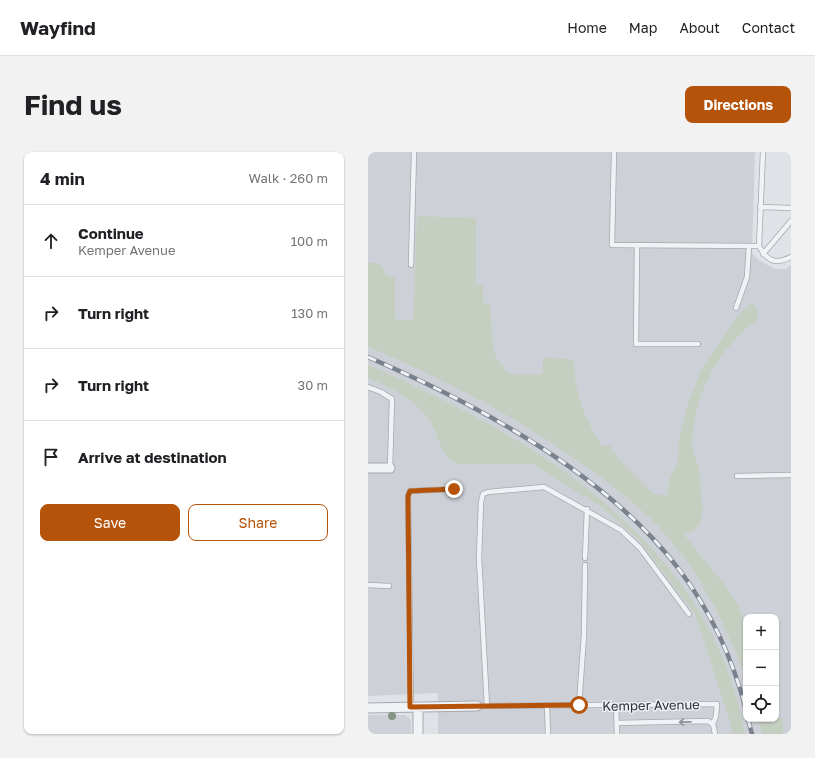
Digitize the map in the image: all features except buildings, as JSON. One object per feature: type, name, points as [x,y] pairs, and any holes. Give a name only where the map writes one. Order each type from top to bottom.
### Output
[{"type":"street","points":[[368,468],[390,468]]},
{"type":"street","name":"Kemper Avenue","points":[[368,708],[482,706]]},
{"type":"street","points":[[414,707],[418,734]]},
{"type":"lane","points":[[411,265],[414,152]]},
{"type":"lane","points":[[614,152],[612,245],[759,246]]},
{"type":"lane","points":[[762,152],[759,246],[763,254],[771,260],[781,262],[791,257]]},
{"type":"lane","points":[[760,208],[791,208]]},
{"type":"lane","points":[[763,254],[791,221]]},
{"type":"lane","points":[[637,245],[636,344],[698,344]]},
{"type":"lane","points":[[736,308],[747,277],[750,246]]},
{"type":"lane","points":[[368,387],[381,392],[392,399],[390,468]]},
{"type":"lane","points":[[737,476],[791,475]]},
{"type":"lane","points":[[482,706],[479,558],[481,502],[483,494],[488,492],[544,487],[586,509],[621,530],[640,548],[689,614]]},
{"type":"lane","points":[[414,707],[408,496],[410,491],[454,489]]},
{"type":"lane","points":[[585,558],[586,509]]},
{"type":"lane","points":[[579,705],[584,635],[585,565]]},
{"type":"lane","points":[[368,585],[389,586]]},
{"type":"lane","name":"Kemper Avenue","points":[[482,706],[717,704],[716,716],[713,724]]},
{"type":"lane","points":[[616,705],[617,734]]},
{"type":"lane","points":[[548,706],[548,734]]},
{"type":"lane","points":[[617,723],[708,722],[713,724],[715,734]]},
{"type":"shaded area","points":[[368,152],[755,152],[752,253],[760,261],[775,269],[786,269],[791,265],[791,734],[438,734],[438,693],[368,696]]},
{"type":"shaded area","points":[[368,715],[405,715],[411,720],[411,734],[368,734]]},
{"type":"green space","points":[[417,216],[476,218],[476,285],[483,286],[483,303],[490,303],[492,338],[495,355],[507,372],[512,374],[543,374],[543,357],[572,359],[574,362],[576,385],[582,406],[602,446],[611,446],[611,453],[617,454],[617,458],[653,494],[667,496],[670,478],[678,461],[679,441],[687,406],[703,366],[742,311],[753,303],[757,310],[758,319],[736,339],[726,351],[709,377],[698,405],[692,443],[700,473],[702,517],[695,529],[684,534],[718,576],[734,598],[740,610],[743,618],[743,671],[731,641],[702,584],[691,567],[665,534],[640,509],[611,485],[566,452],[512,418],[427,373],[368,347],[368,263],[380,263],[387,276],[395,278],[395,319],[413,320]]},
{"type":"green space","points":[[368,365],[430,394],[492,426],[551,463],[606,504],[655,551],[695,605],[726,666],[745,734],[732,734],[730,722],[695,614],[637,538],[600,506],[533,464],[459,464],[452,461],[443,451],[432,425],[422,411],[408,399],[384,385],[368,378]]},
{"type":"green space","points":[[779,718],[783,718],[783,734],[762,734],[759,722],[779,722]]},
{"type":"railway","points":[[368,357],[452,396],[495,419],[536,444],[577,472],[614,502],[648,534],[690,584],[719,636],[743,699]]},
{"type":"railway","points":[[749,722],[752,734]]},
{"type":"route","points":[[454,489],[410,491],[408,496],[410,707],[579,705]]}]
